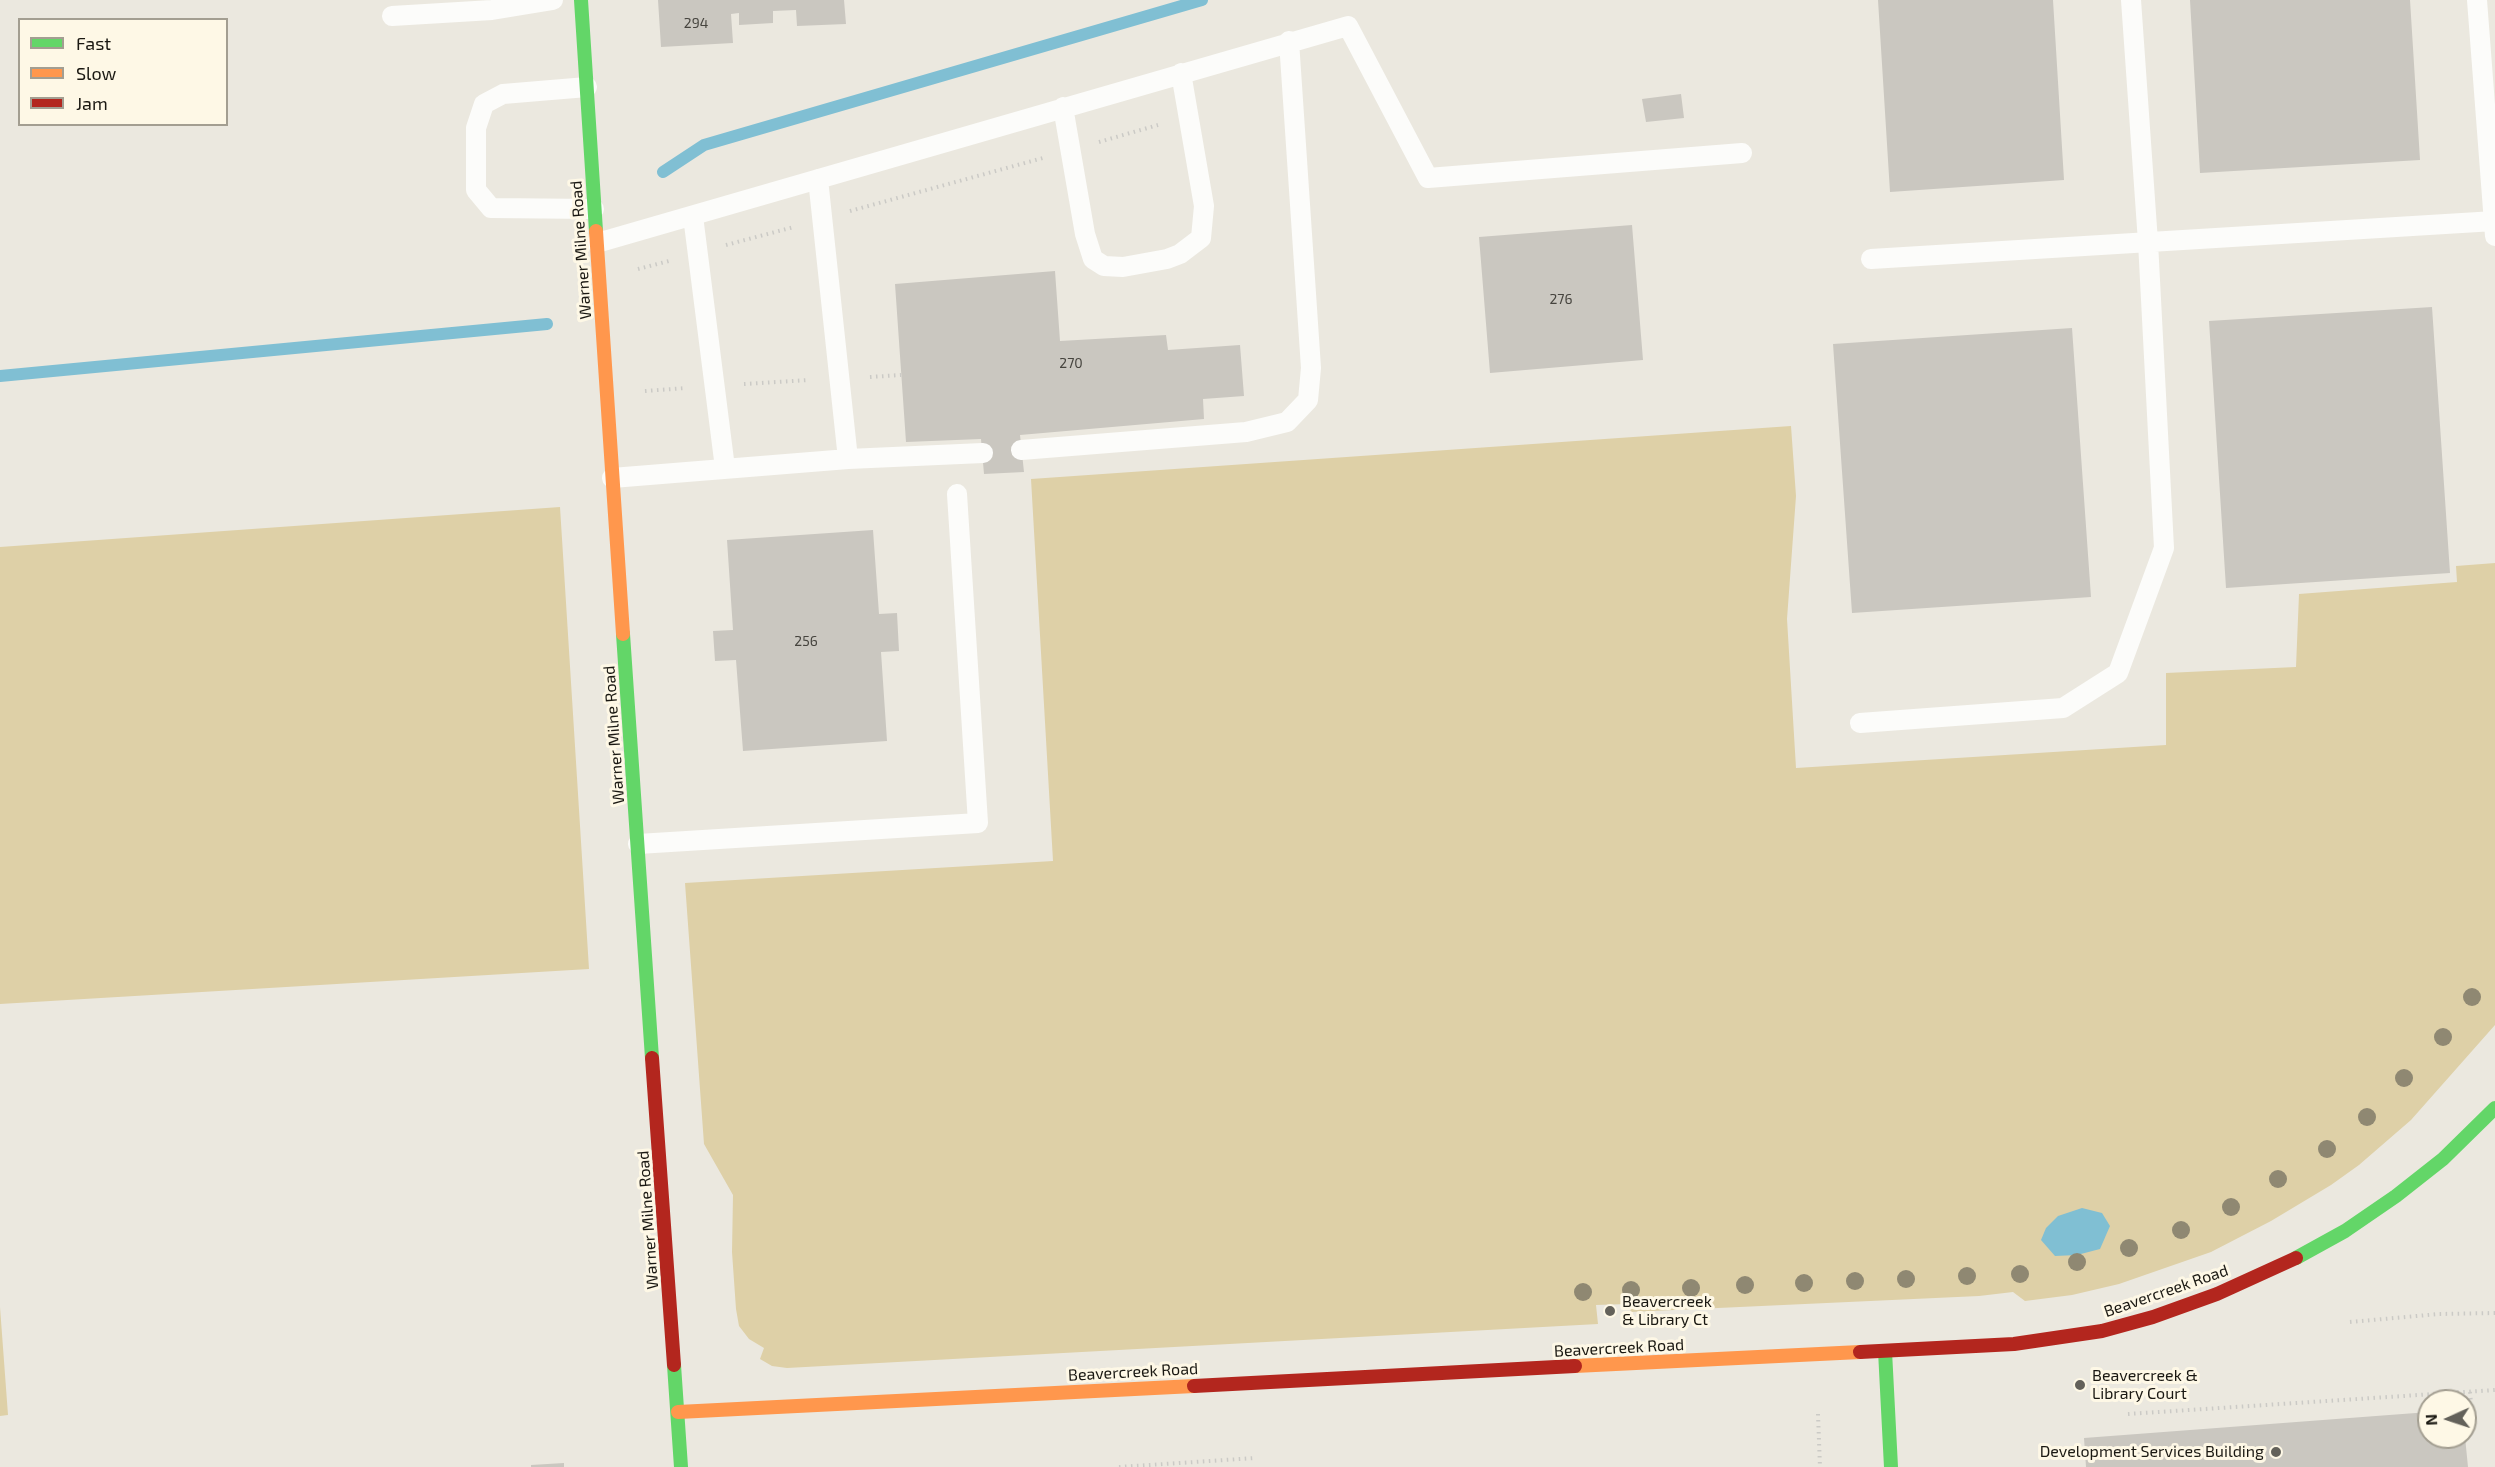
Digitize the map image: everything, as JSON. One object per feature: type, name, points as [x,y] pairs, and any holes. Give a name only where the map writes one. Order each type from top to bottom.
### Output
[{"type":"main road","name":"Warner Milne Road","points":[[581,0],[681,1467]]},
{"type":"main road","name":"Beavercreek Road","points":[[678,1412],[1885,1351],[2014,1344],[2058,1339],[2103,1331],[2153,1317],[2217,1294],[2286,1263],[2362,1219],[2396,1196],[2444,1159],[2495,1108]]},
{"type":"main road","points":[[1885,1351],[1892,1467]]},
{"type":"lane","points":[[392,16],[492,10],[553,0]]},
{"type":"lane","points":[[1860,723],[2063,708],[2118,674],[2164,548],[2148,242],[2131,0]]},
{"type":"lane","points":[[1871,259],[2148,242],[2495,226],[2477,0]]},
{"type":"lane","points":[[597,243],[1289,41],[1348,26],[1428,178],[1742,153]]},
{"type":"lane","points":[[1021,450],[1246,432],[1287,422],[1308,400],[1311,368],[1289,41]]},
{"type":"lane","points":[[1063,107],[1085,234],[1093,259],[1104,266],[1123,267],[1167,259],[1180,254],[1201,238],[1204,206],[1181,73]]},
{"type":"lane","points":[[587,87],[503,94],[484,104],[476,128],[476,190],[490,208],[594,209]]},
{"type":"lane","points":[[818,179],[848,459]]},
{"type":"lane","points":[[693,216],[725,468]]},
{"type":"lane","points":[[612,478],[848,459],[982,453]]},
{"type":"lane","points":[[638,844],[978,823],[957,494]]},
{"type":"path","points":[[638,269],[1188,117]]},
{"type":"path","points":[[645,391],[902,375]]},
{"type":"path","points":[[2350,1322],[2439,1314],[2495,1313]]},
{"type":"path","points":[[2477,1391],[2495,1390]]},
{"type":"path","points":[[2128,1414],[2417,1395]]},
{"type":"path","points":[[1818,1414],[1820,1467]]},
{"type":"path","points":[[1119,1467],[1255,1458]]},
{"type":"shaded area","points":[[1791,426],[1796,496],[1787,619],[1796,768],[2166,745],[2166,673],[2296,667],[2299,594],[2457,582],[2456,566],[2495,563],[2495,1025],[2411,1120],[2359,1165],[2331,1185],[2271,1221],[2211,1252],[2119,1284],[2072,1295],[2025,1301],[2013,1292],[1979,1296],[1631,1312],[1628,1304],[1596,1305],[1598,1324],[787,1368],[772,1366],[760,1359],[764,1348],[749,1339],[739,1326],[736,1309],[732,1252],[733,1195],[704,1144],[685,883],[1053,861],[1031,479]]},
{"type":"shaded area","points":[[560,507],[589,969],[0,1004],[0,547]]},
{"type":"shaded area","points":[[0,1307],[8,1415],[0,1416]]},
{"type":"water","points":[[2082,1208],[2102,1213],[2110,1226],[2100,1249],[2077,1255],[2055,1256],[2041,1240],[2046,1228],[2058,1216]]},
{"type":"building","points":[[658,0],[844,0],[846,24],[797,26],[796,10],[773,11],[773,23],[739,25],[739,13],[731,14],[733,43],[661,47]]},
{"type":"building","points":[[1878,0],[2053,0],[2064,180],[1890,192]]},
{"type":"building","points":[[2190,0],[2410,0],[2420,160],[2200,173]]},
{"type":"building","points":[[1681,94],[1684,118],[1646,122],[1642,99]]},
{"type":"building","points":[[1632,225],[1643,360],[1490,373],[1479,237]]},
{"type":"building","points":[[1055,271],[1060,341],[1166,335],[1168,350],[1240,345],[1244,396],[1203,399],[1204,419],[1020,435],[1024,472],[984,474],[981,439],[906,442],[895,284]]},
{"type":"building","points":[[2432,307],[2450,573],[2226,588],[2209,321]]},
{"type":"building","points":[[2072,328],[2091,597],[1852,613],[1833,344]]},
{"type":"building","points":[[873,530],[879,614],[897,613],[899,651],[881,652],[887,741],[743,751],[736,660],[715,661],[713,631],[733,630],[727,540]]},
{"type":"building","name":"Development Services Building","points":[[2417,1413],[2417,1449],[2466,1449],[2468,1467],[2086,1467],[2084,1438]]},
{"type":"building","points":[[564,1463],[564,1467],[531,1467],[531,1465]]},
{"type":"waterway","points":[[663,172],[704,145],[1202,0]]},
{"type":"waterway","points":[[0,376],[547,324]]},
{"type":"traffic: fast","points":[[581,0],[596,231]]},
{"type":"traffic: fast","points":[[623,634],[652,1058]]},
{"type":"traffic: fast","points":[[2296,1258],[2345,1231],[2396,1196],[2443,1159],[2495,1108]]},
{"type":"traffic: fast","points":[[1885,1351],[1891,1467]]},
{"type":"traffic: fast","points":[[674,1365],[681,1467]]},
{"type":"traffic: slow","points":[[596,231],[623,634]]},
{"type":"traffic: slow","points":[[1575,1366],[1860,1352]]},
{"type":"traffic: slow","points":[[678,1412],[1194,1386]]},
{"type":"traffic: jam","points":[[652,1058],[674,1365]]},
{"type":"traffic: jam","points":[[1860,1352],[2014,1344],[2102,1331],[2153,1317],[2217,1294],[2296,1258]]},
{"type":"traffic: jam","points":[[1194,1386],[1575,1366]]},
{"type":"place","name":"Beavercreek & Library Ct","points":[[1610,1311]]},
{"type":"place","name":"Beavercreek & Library Court","points":[[2080,1385]]},
{"type":"place","name":"Development Services Building","points":[[2276,1452]]}]
